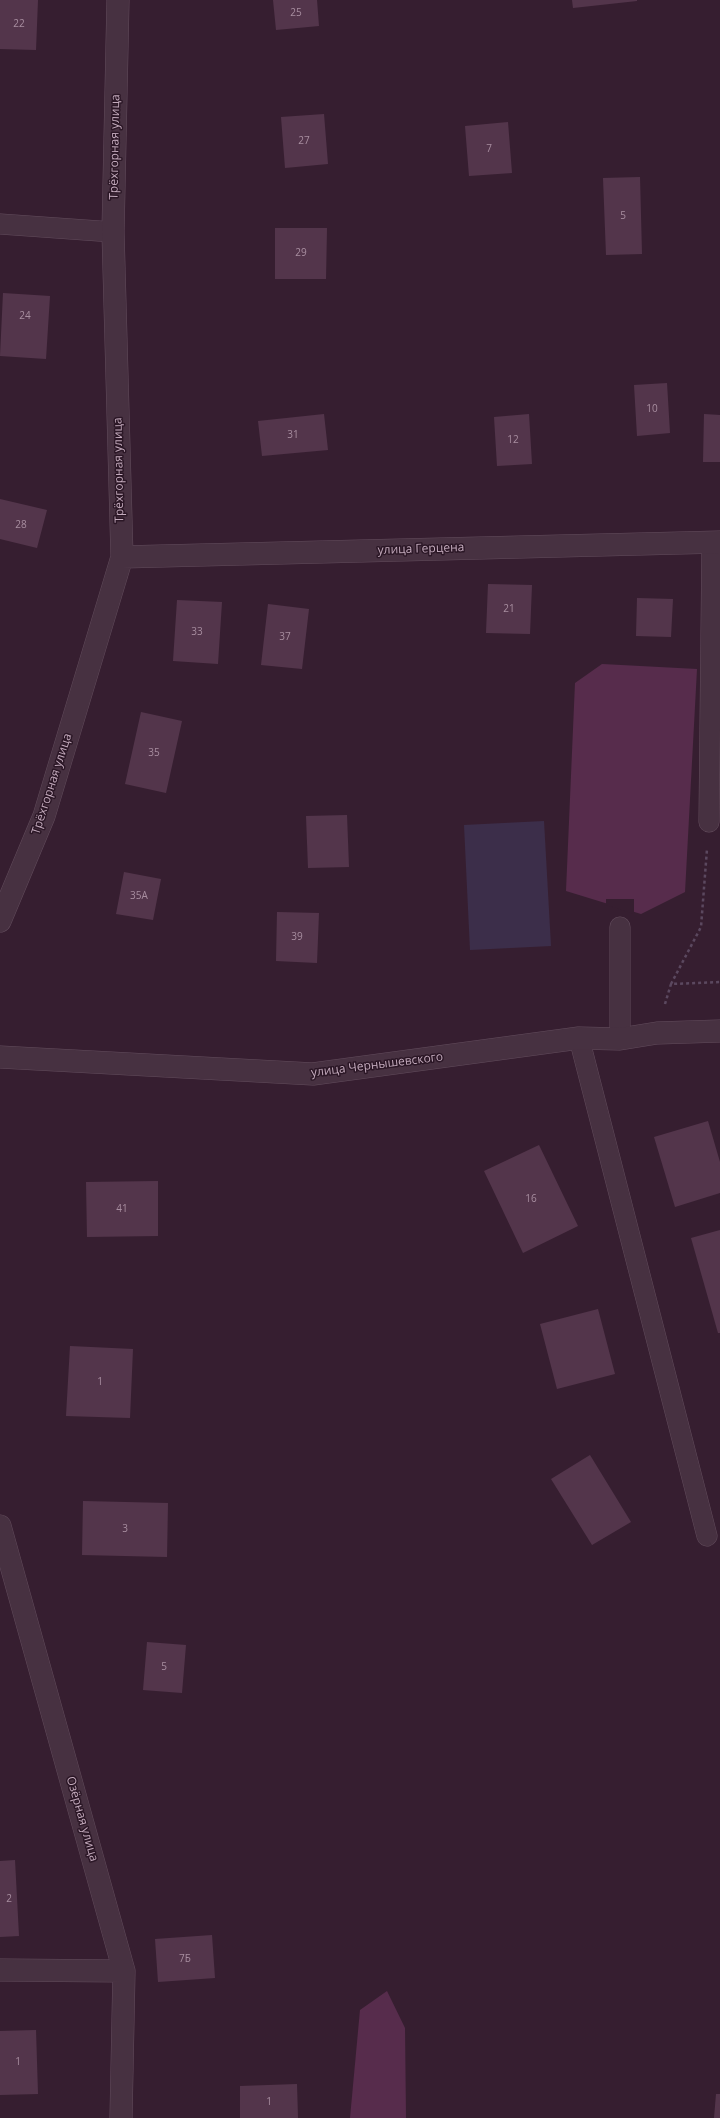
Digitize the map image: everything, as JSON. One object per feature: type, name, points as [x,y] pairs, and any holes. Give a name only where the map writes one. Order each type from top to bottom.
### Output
[{"type":"street","name":"Трёхгорная улица","points":[[0,921],[44,816],[122,557],[114,232],[118,0]]},
{"type":"street","name":"улица Герцена","points":[[122,557],[716,542]]},
{"type":"street","name":"улица Чернышевского","points":[[0,1057],[313,1074],[579,1038],[620,1039],[657,1033],[720,1031]]},
{"type":"street","name":"Озёрная улица","points":[[0,1526],[124,1971],[121,2118]]},
{"type":"street","points":[[0,1970],[124,1971]]},
{"type":"lane","points":[[0,224],[114,232]]},
{"type":"lane","points":[[709,822],[716,542]]},
{"type":"lane","points":[[620,927],[620,1039]]},
{"type":"lane","points":[[579,1038],[707,1536]]},
{"type":"path","points":[[657,1033],[671,984],[701,927],[709,822]]},
{"type":"path","points":[[671,984],[720,982]]},
{"type":"shaded area","points":[[602,664],[697,669],[685,892],[641,914],[566,891],[575,683]]},
{"type":"shaded area","points":[[544,821],[551,946],[470,950],[464,825]]},
{"type":"shaded area","points":[[387,1991],[405,2028],[406,2118],[350,2118],[360,2010]]},
{"type":"pier","points":[[606,899],[634,899],[634,914],[606,905]]},
{"type":"building","points":[[0,0],[38,0],[36,50],[0,49]]},
{"type":"building","points":[[273,0],[317,0],[319,26],[276,30]]},
{"type":"building","points":[[572,0],[637,0],[637,1],[573,8]]},
{"type":"building","points":[[324,114],[328,164],[285,168],[281,117]]},
{"type":"building","points":[[508,122],[512,173],[469,176],[465,126]]},
{"type":"building","points":[[640,177],[642,254],[606,255],[603,178]]},
{"type":"building","points":[[275,228],[327,228],[326,279],[275,279]]},
{"type":"building","points":[[3,293],[50,296],[46,359],[0,356]]},
{"type":"building","points":[[667,383],[670,433],[637,436],[634,385]]},
{"type":"building","points":[[324,414],[328,450],[262,456],[258,421]]},
{"type":"building","points":[[529,414],[532,464],[497,466],[494,417]]},
{"type":"building","points":[[704,414],[720,415],[720,462],[703,462]]},
{"type":"building","points":[[0,499],[47,510],[37,548],[0,539]]},
{"type":"building","points":[[488,584],[532,585],[530,634],[486,633]]},
{"type":"building","points":[[637,598],[673,599],[671,637],[636,636]]},
{"type":"building","points":[[177,600],[222,602],[218,664],[173,661]]},
{"type":"building","points":[[268,604],[309,609],[302,669],[261,665]]},
{"type":"building","points":[[141,712],[182,721],[166,793],[125,784]]},
{"type":"building","points":[[347,815],[349,867],[308,868],[306,816]]},
{"type":"building","points":[[124,872],[161,879],[153,920],[116,914]]},
{"type":"building","points":[[277,912],[319,913],[317,963],[276,961]]},
{"type":"building","points":[[708,1121],[720,1162],[720,1193],[675,1207],[654,1137]]},
{"type":"building","points":[[539,1145],[578,1226],[523,1253],[484,1171]]},
{"type":"building","points":[[158,1181],[158,1236],[87,1237],[86,1182]]},
{"type":"building","points":[[720,1230],[720,1333],[718,1333],[691,1238]]},
{"type":"building","points":[[598,1309],[615,1374],[557,1389],[540,1324]]},
{"type":"building","points":[[70,1346],[133,1349],[130,1418],[66,1416]]},
{"type":"building","points":[[590,1455],[631,1522],[592,1545],[551,1479]]},
{"type":"building","points":[[83,1501],[168,1503],[167,1557],[82,1555]]},
{"type":"building","points":[[147,1642],[186,1645],[182,1693],[143,1690]]},
{"type":"building","points":[[15,1860],[19,1936],[0,1937],[0,1861]]},
{"type":"building","points":[[212,1935],[215,1978],[158,1982],[155,1939]]},
{"type":"building","points":[[36,2030],[38,2094],[0,2095],[0,2031]]},
{"type":"building","points":[[297,2084],[298,2118],[240,2118],[240,2086]]},
{"type":"building","points":[[716,2094],[720,2094],[720,2118],[714,2118]]}]
